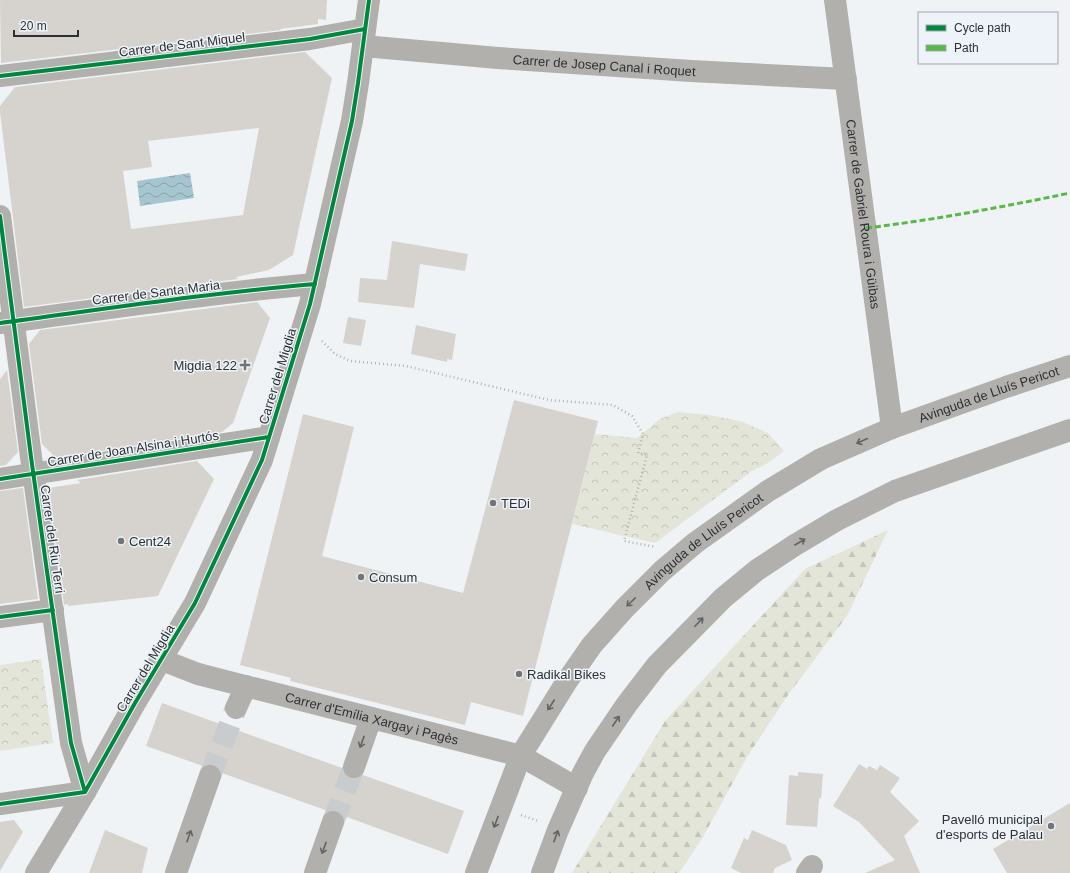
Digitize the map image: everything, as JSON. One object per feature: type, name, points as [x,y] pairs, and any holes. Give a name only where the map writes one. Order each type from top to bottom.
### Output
[{"type":"street","name":"Carrer del Migdia","points":[[36,873],[195,603],[262,460],[301,336],[315,284],[352,120],[370,0]]},
{"type":"street","name":"Carrer de Gabriel Roura i Güibas","points":[[835,0],[892,428]]},
{"type":"street","name":"Carrer de Sant Miquel","points":[[0,76],[310,39],[364,37]]},
{"type":"street","name":"Carrer de Josep Canal i Roquet","points":[[364,37],[505,59],[691,72],[846,79]]},
{"type":"street","name":"Carrer del Riu Terri","points":[[0,216],[7,322],[34,474],[70,742],[85,792]]},
{"type":"street","name":"Carrer de Santa Maria","points":[[7,322],[165,300],[315,284]]},
{"type":"street","name":"Avinguda de Lluís Pericot","points":[[476,873],[521,756],[563,687],[592,645],[625,608],[684,552],[768,491],[821,459],[892,428],[1006,387],[1070,366]]},
{"type":"street","points":[[542,873],[576,788],[595,751],[627,704],[657,665],[723,598],[757,570],[795,545],[837,520],[895,491],[1070,430]]},
{"type":"street","name":"Carrer de Joan Alsina i Hurtós","points":[[0,479],[269,437]]},
{"type":"street","points":[[0,617],[53,610]]},
{"type":"street","name":"Carrer d'Emília Xargay i Pagès","points":[[162,660],[198,674],[521,756],[576,788]]},
{"type":"street","points":[[236,708],[246,686]]},
{"type":"street","points":[[354,767],[371,718]]},
{"type":"street","points":[[176,873],[210,776]]},
{"type":"street","points":[[0,804],[85,792]]},
{"type":"street","points":[[315,873],[333,822]]},
{"type":"path","points":[[322,341],[335,354],[350,361],[406,366],[549,400],[613,405],[632,416],[643,434],[638,453],[646,455],[624,541],[684,552]]},
{"type":"path","points":[[519,814],[539,822]]},
{"type":"green space","points":[[678,412],[709,415],[740,421],[768,433],[784,451],[768,463],[752,471],[655,543],[572,524],[595,434],[637,438],[660,419]]},
{"type":"green space","points":[[888,530],[847,616],[788,695],[747,757],[703,837],[679,873],[572,873],[665,721],[805,569]]},
{"type":"green space","points":[[41,659],[53,743],[0,751],[0,665]]},
{"type":"water","points":[[190,173],[194,198],[140,206],[137,181]]},
{"type":"building","points":[[0,0],[327,0],[326,20],[318,19],[318,24],[280,29],[281,30],[1,63]]},
{"type":"building","points":[[305,52],[332,78],[293,255],[269,270],[236,277],[238,279],[24,307],[0,112],[0,106],[15,87]],"holes":[[[259,128],[243,215],[131,229],[123,171],[152,167],[148,141]]]},
{"type":"building","points":[[392,241],[468,254],[465,271],[420,264],[414,308],[358,302],[360,278],[387,280]]},
{"type":"building","points":[[257,302],[270,318],[233,423],[222,432],[56,458],[42,444],[29,344],[40,330]]},
{"type":"building","points":[[348,317],[366,320],[361,346],[343,343]]},
{"type":"building","points":[[416,325],[456,334],[452,360],[447,359],[447,362],[411,354]]},
{"type":"building","points":[[7,370],[18,452],[6,465],[0,466],[0,379]]},
{"type":"building","points":[[514,400],[598,421],[523,716],[471,702],[465,725],[290,681],[291,678],[240,665],[303,414],[354,427],[322,556],[463,593]]},
{"type":"building","name":"Cent24","points":[[197,461],[214,479],[158,596],[68,606],[68,604],[64,605],[48,488],[81,483],[77,480]]},
{"type":"building","points":[[23,488],[38,599],[0,604],[0,491]]},
{"type":"building","points":[[162,703],[342,768],[344,775],[350,779],[357,779],[363,775],[464,811],[448,854],[344,816],[338,810],[328,811],[222,773],[214,764],[203,766],[146,746]]},
{"type":"building","points":[[859,764],[867,769],[869,766],[877,770],[880,765],[900,778],[890,792],[919,821],[904,836],[920,873],[865,873],[895,860],[859,822],[833,806]]},
{"type":"building","points":[[798,772],[823,774],[821,799],[819,798],[817,827],[786,825],[789,775],[798,776]]},
{"type":"building","name":"Pavelló municipal d'esports de Palau","points":[[1070,803],[1070,873],[1007,873],[993,849]]},
{"type":"building","points":[[14,820],[23,832],[0,871],[0,822]]},
{"type":"building","points":[[105,830],[148,848],[142,873],[89,873]]},
{"type":"building","points":[[752,830],[786,845],[792,860],[775,868],[773,873],[741,873],[731,868],[744,838],[748,840]]},
{"type":"tunnel","points":[[210,776],[236,708]]},
{"type":"tunnel","points":[[333,822],[354,767]]},
{"type":"marked path","points":[[866,228],[968,213],[1070,193]]},
{"type":"cycle path","points":[[85,792],[135,703],[195,603],[262,460],[310,304],[352,121],[369,0]]},
{"type":"cycle path","points":[[0,76],[310,39],[365,29]]},
{"type":"cycle path","points":[[0,216],[31,457],[71,743],[85,792]]},
{"type":"cycle path","points":[[0,323],[196,297],[315,284]]},
{"type":"cycle path","points":[[0,479],[269,437]]},
{"type":"cycle path","points":[[0,617],[53,610]]},
{"type":"cycle path","points":[[0,804],[85,792]]},
{"type":"place","name":"Migdia 122","points":[[245,365]]},
{"type":"place","name":"TEDi","points":[[493,503]]},
{"type":"place","name":"Cent24","points":[[121,541]]},
{"type":"place","name":"Consum","points":[[361,577]]},
{"type":"place","name":"Radikal Bikes","points":[[519,674]]},
{"type":"place","name":"Pavelló municipal d'esports de Palau","points":[[1051,826]]}]
